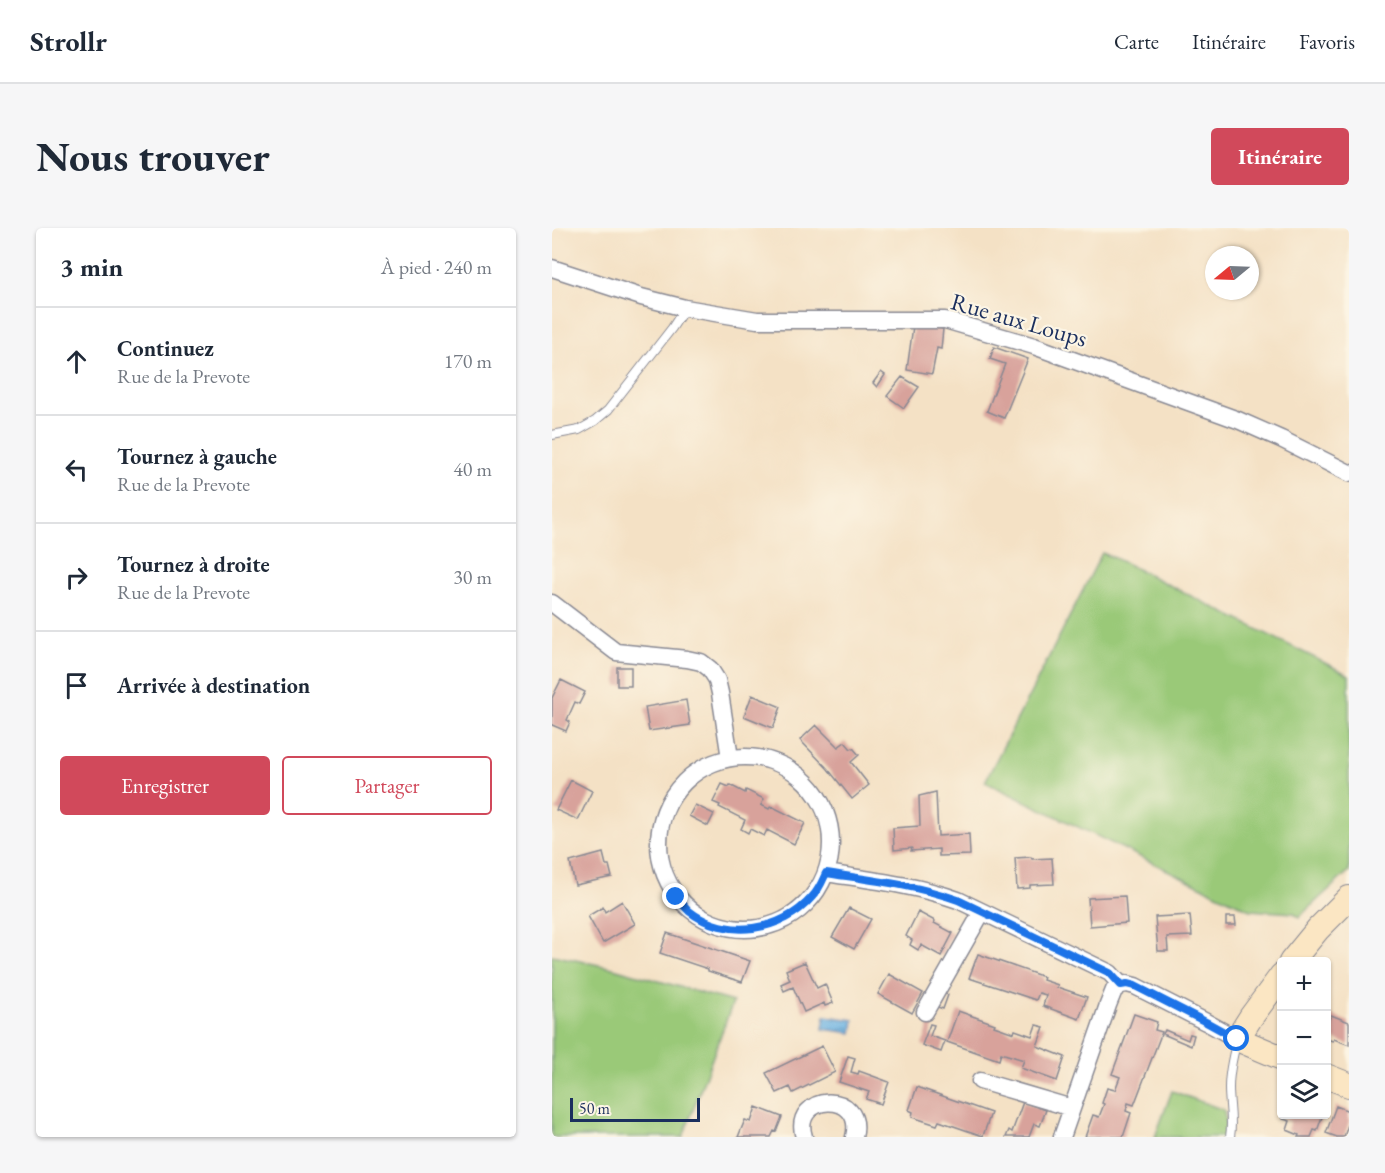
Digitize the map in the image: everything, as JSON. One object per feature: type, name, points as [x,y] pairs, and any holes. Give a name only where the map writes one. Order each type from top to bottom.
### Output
[{"type":"street","name":"Rue aux Loups","points":[[552,268],[641,297],[685,308],[757,320],[945,320],[1034,346],[1238,420],[1349,473]]},
{"type":"street","points":[[552,603],[616,652],[687,659],[701,663],[710,669],[717,680],[720,693],[730,758]]},
{"type":"street","points":[[730,758],[763,759],[798,775],[818,797],[827,815],[831,831],[831,852],[826,873],[819,888],[802,907],[789,916],[771,925],[754,929],[721,926],[689,910],[676,897],[666,879],[660,861],[658,847],[660,823],[668,802],[680,786],[694,774],[707,766],[730,758]]},
{"type":"street","points":[[826,873],[919,888],[958,900],[1110,973],[1121,985]]},
{"type":"street","points":[[1295,957],[1318,929],[1349,898]]},
{"type":"street","points":[[925,1012],[982,912]]},
{"type":"street","points":[[1237,1039],[1277,981]]},
{"type":"street","points":[[1062,1137],[1114,990],[1121,985],[1135,986],[1237,1039],[1277,1056]]},
{"type":"street","points":[[1331,1078],[1349,1085]]},
{"type":"street","points":[[981,1081],[1072,1108]]},
{"type":"street","points":[[804,1137],[803,1122],[807,1113],[814,1106],[823,1102],[842,1105],[850,1112],[855,1120],[854,1137]]},
{"type":"lane","points":[[552,435],[579,430],[608,410],[685,308]]},
{"type":"lane","points":[[1230,1137],[1232,1126],[1229,1073],[1237,1039]]},
{"type":"green space","points":[[1102,553],[1349,675],[1349,871],[1299,917],[1294,913],[1250,910],[985,782]]},
{"type":"green space","points":[[552,955],[613,968],[733,1002],[683,1137],[552,1137]]},
{"type":"green space","points":[[1172,1091],[1224,1110],[1226,1127],[1223,1137],[1155,1137]]},
{"type":"water","points":[[825,1016],[854,1020],[852,1033],[823,1029]]},
{"type":"building","points":[[913,326],[943,329],[941,349],[937,348],[932,374],[907,370]]},
{"type":"building","points":[[994,347],[1028,359],[1004,418],[987,411],[1005,364],[990,359]]},
{"type":"building","points":[[881,372],[885,375],[877,387],[873,383]]},
{"type":"building","points":[[902,377],[919,387],[904,408],[887,396]]},
{"type":"building","points":[[617,667],[631,667],[631,686],[617,686]]},
{"type":"building","points":[[561,680],[585,692],[579,704],[575,702],[567,720],[570,722],[566,731],[552,725],[552,698]]},
{"type":"building","points":[[752,695],[781,707],[773,728],[744,716]]},
{"type":"building","points":[[686,700],[690,725],[649,731],[645,707]]},
{"type":"building","points":[[816,725],[838,747],[845,742],[859,755],[851,762],[869,785],[852,799],[828,769],[800,740]]},
{"type":"building","points":[[571,780],[592,791],[578,820],[556,810]]},
{"type":"building","points":[[722,784],[729,787],[730,785],[745,793],[746,790],[764,799],[761,805],[769,809],[771,806],[805,823],[794,844],[767,830],[764,836],[750,829],[748,833],[741,829],[745,820],[713,802]]},
{"type":"building","points":[[936,792],[938,836],[969,834],[970,855],[939,856],[939,849],[894,850],[893,828],[920,826],[919,796]]},
{"type":"building","points":[[695,805],[714,814],[708,826],[689,816]]},
{"type":"building","points":[[603,853],[612,877],[575,885],[570,862]]},
{"type":"building","points":[[1031,857],[1032,859],[1052,858],[1054,884],[1030,885],[1030,888],[1017,889],[1015,858]]},
{"type":"building","points":[[1125,896],[1127,923],[1090,926],[1088,898]]},
{"type":"building","points":[[622,901],[635,924],[603,943],[588,916],[603,907],[605,912]]},
{"type":"building","points":[[849,908],[871,919],[854,949],[832,937]]},
{"type":"building","points":[[918,912],[953,933],[941,956],[921,945],[918,950],[910,945],[912,940],[906,936]]},
{"type":"building","points":[[1190,915],[1192,936],[1167,937],[1168,951],[1158,951],[1155,917]]},
{"type":"building","points":[[1226,917],[1235,917],[1236,925],[1226,925]]},
{"type":"building","points":[[667,933],[750,961],[742,982],[660,953]]},
{"type":"building","points":[[978,954],[1044,977],[1043,980],[1058,985],[1057,987],[1087,997],[1079,1019],[1043,1006],[1046,995],[1039,993],[1036,1000],[969,978]]},
{"type":"building","points":[[805,962],[817,988],[825,984],[833,1003],[825,1006],[824,1003],[804,1012],[793,987],[784,991],[781,984],[790,980],[786,970]]},
{"type":"building","points":[[889,974],[923,993],[912,1013],[878,994]]},
{"type":"building","points":[[944,993],[948,995],[943,1009],[938,1007]]},
{"type":"building","points":[[958,1011],[1014,1033],[1015,1030],[1032,1036],[1036,1025],[1044,1027],[1037,1046],[1065,1057],[1057,1081],[1021,1068],[1024,1060],[1001,1053],[999,1060],[947,1042]]},
{"type":"building","points":[[1134,1014],[1157,1022],[1155,1030],[1162,1032],[1134,1105],[1128,1103],[1126,1111],[1131,1113],[1123,1137],[1085,1137],[1093,1115],[1099,1117],[1107,1088],[1115,1090],[1120,1077],[1112,1074]]},
{"type":"building","points":[[1331,1015],[1349,1022],[1349,1045],[1334,1039],[1331,1040]]},
{"type":"building","points":[[930,1024],[934,1025],[930,1036],[945,1041],[941,1052],[922,1045]]},
{"type":"building","points":[[1165,1030],[1188,1040],[1190,1034],[1194,1035],[1191,1046],[1163,1034]]},
{"type":"building","points":[[822,1046],[835,1072],[793,1093],[790,1087],[777,1093],[766,1073]]},
{"type":"building","points":[[848,1056],[855,1058],[851,1072],[858,1074],[859,1071],[889,1082],[881,1104],[866,1099],[869,1092],[839,1082]]},
{"type":"building","points":[[917,1087],[991,1113],[983,1136],[939,1121],[937,1125],[912,1117],[913,1112],[909,1110]]},
{"type":"building","points":[[1023,1102],[1046,1110],[1040,1126],[1034,1124],[1029,1137],[1006,1137],[1009,1130],[1012,1132]]},
{"type":"building","points":[[1336,1106],[1349,1111],[1349,1122],[1344,1137],[1326,1133]]},
{"type":"building","points":[[756,1107],[782,1117],[776,1132],[774,1131],[771,1137],[738,1137],[745,1120],[751,1122]]},
{"type":"building","points":[[1283,1119],[1321,1119],[1317,1131],[1314,1130],[1311,1137],[1298,1137],[1299,1135],[1287,1130],[1290,1121]]},
{"type":"route","points":[[676,897],[689,910],[721,926],[754,929],[771,925],[802,907],[819,888],[826,873],[937,892],[1110,973],[1121,985],[1135,986],[1237,1039]]}]
